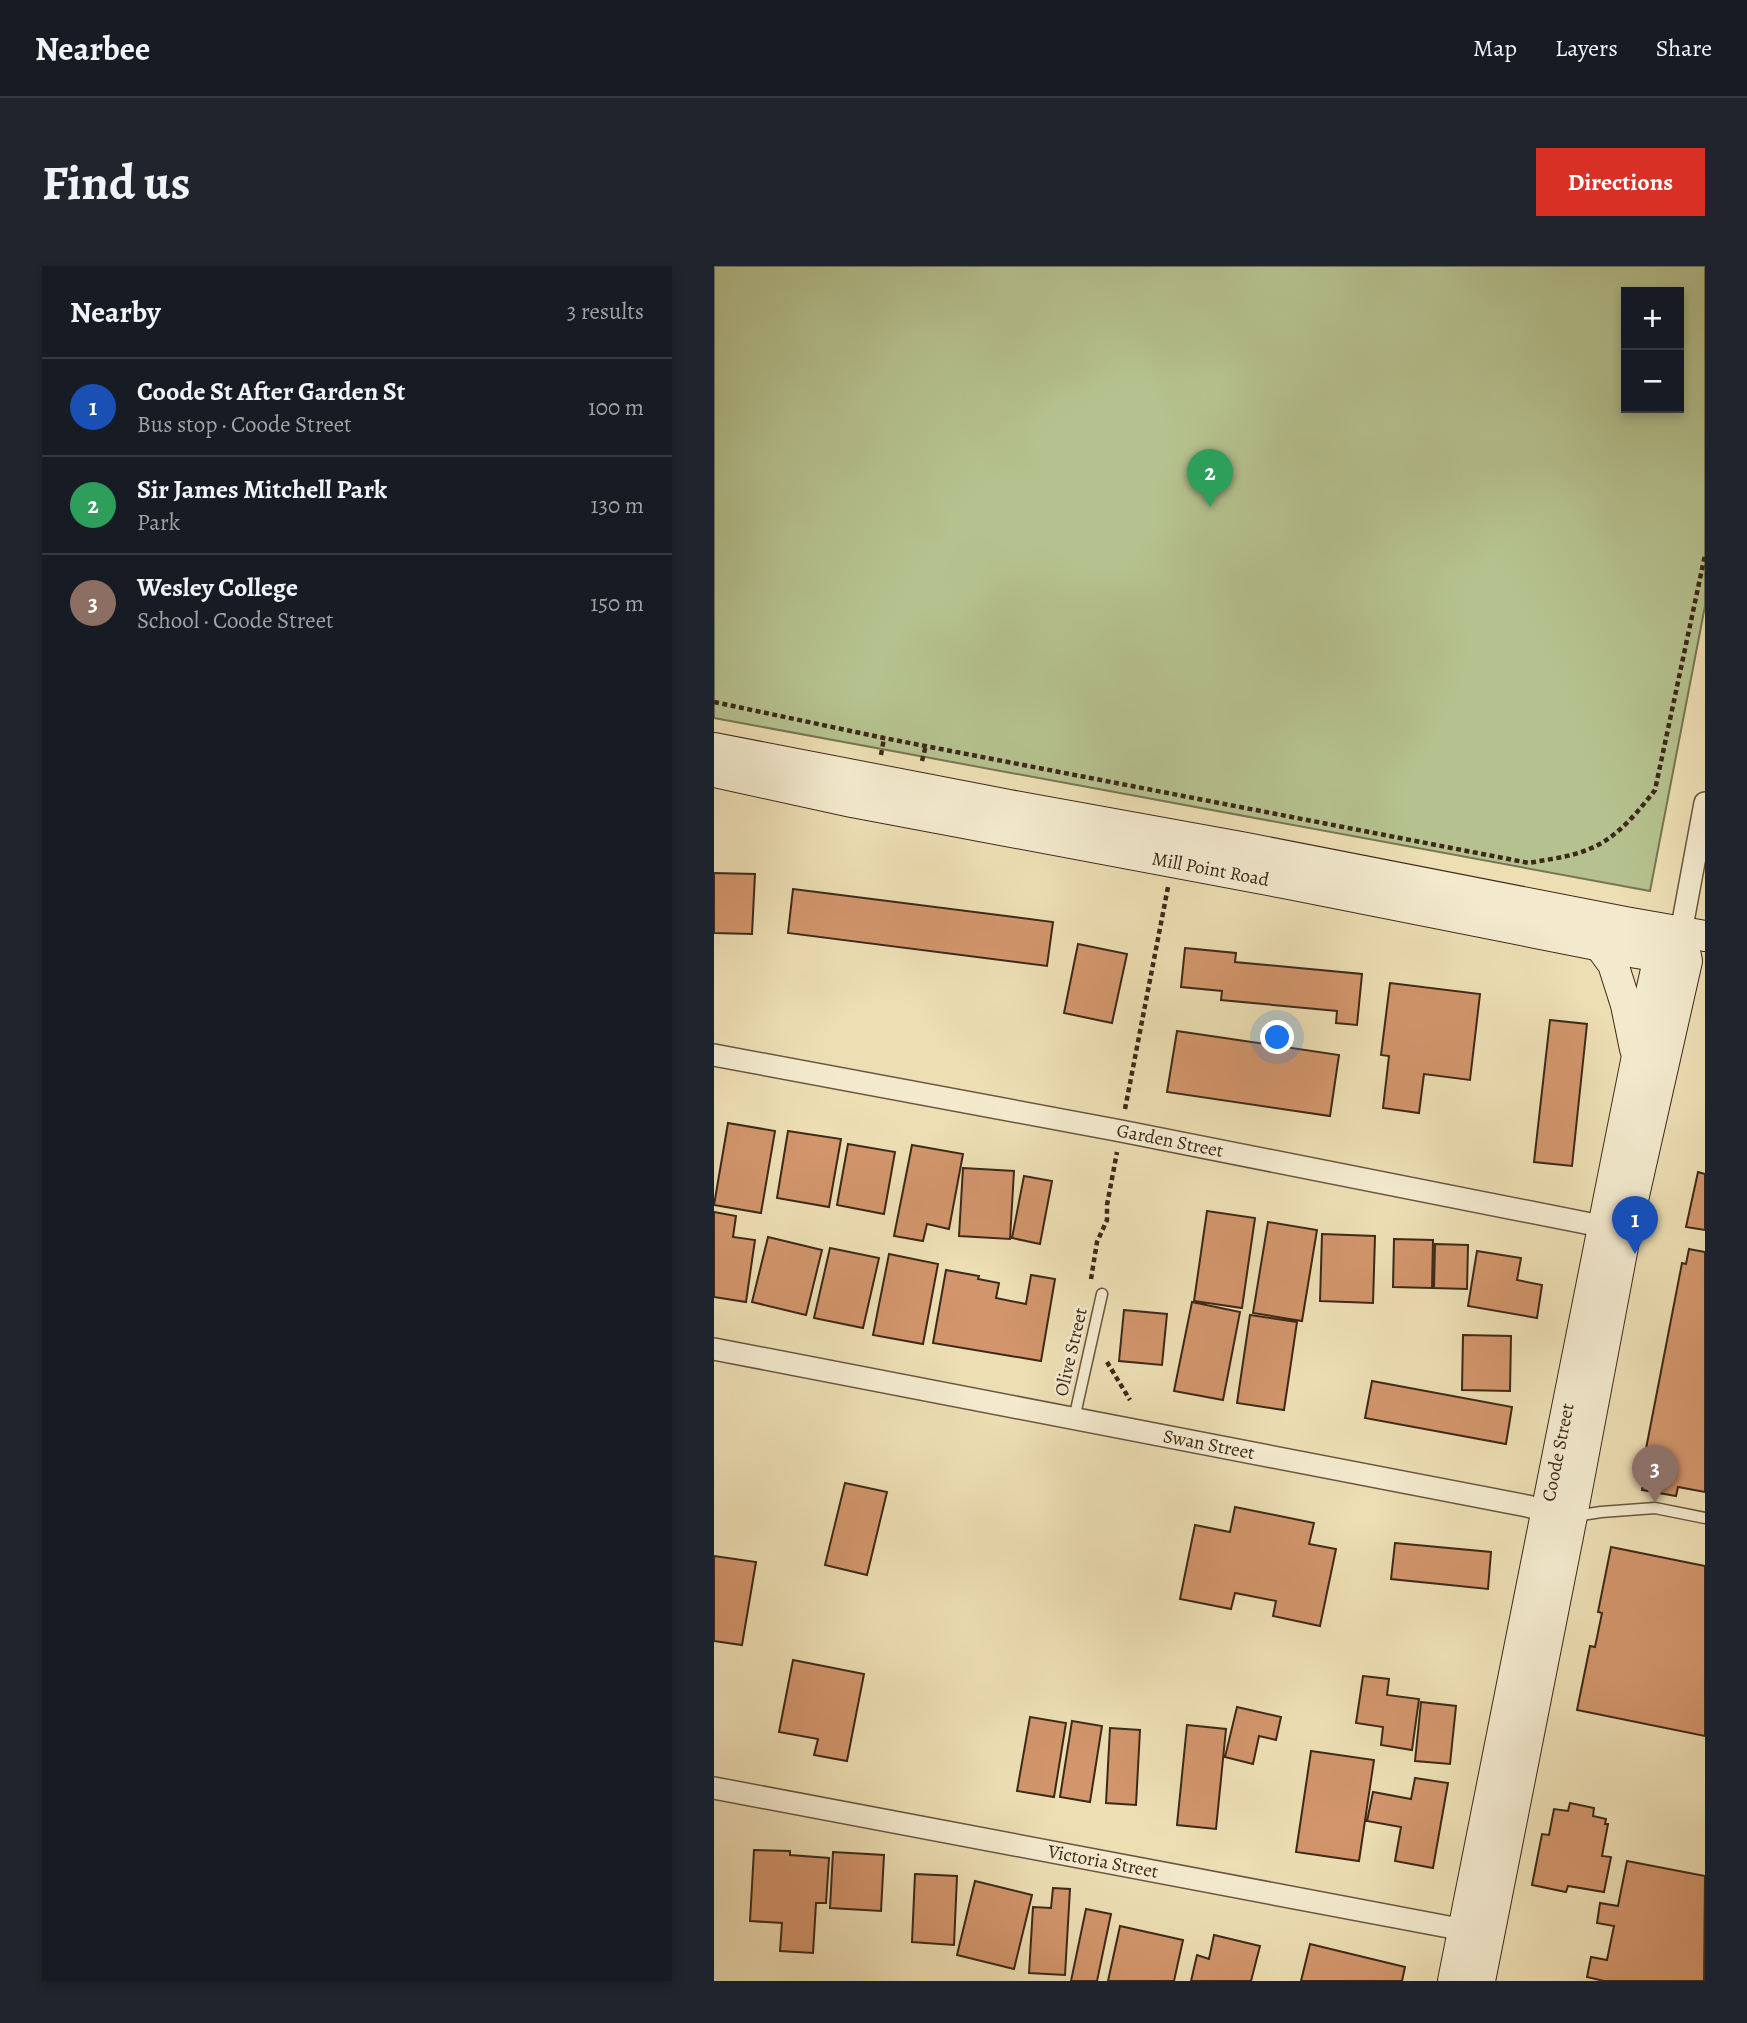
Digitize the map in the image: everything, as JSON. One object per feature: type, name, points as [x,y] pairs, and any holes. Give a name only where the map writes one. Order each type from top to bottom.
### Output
[{"type":"main road","name":"Mill Point Road","points":[[714,748],[1693,934]]},
{"type":"main road","name":"Mill Point Road","points":[[714,772],[852,802],[1684,961]]},
{"type":"main road","name":"Coode Street","points":[[1453,1981],[1477,1932],[1525,1744],[1560,1514],[1615,1229],[1693,934]]},
{"type":"main road","points":[[1599,945],[1613,964],[1626,1005],[1637,1056]]},
{"type":"main road","name":"Coode Street","points":[[1615,1229],[1637,1056],[1684,961]]},
{"type":"main road","name":"Coode Street","points":[[1477,1932],[1480,1981]]},
{"type":"street","name":"Coode Street","points":[[1693,934],[1705,803]]},
{"type":"street","name":"Garden Street","points":[[714,1055],[1121,1131],[1615,1229]]},
{"type":"street","name":"Swan Street","points":[[714,1349],[1560,1514]]},
{"type":"street","name":"Victoria Street","points":[[714,1788],[1477,1932]]},
{"type":"lane","name":"Olive Street","points":[[1074,1419],[1102,1294]]},
{"type":"lane","name":"Swan Street","points":[[1560,1514],[1655,1508],[1705,1518]]},
{"type":"path","points":[[714,702],[884,738],[1529,863],[1590,849],[1606,841],[1640,809],[1655,790],[1705,555]]},
{"type":"path","points":[[1102,1294],[1091,1278],[1097,1242],[1107,1220],[1107,1205],[1172,863]]},
{"type":"path","points":[[1092,1339],[1130,1400]]},
{"type":"green space","points":[[714,266],[1705,266],[1705,606],[1650,891],[714,718]]},
{"type":"building","points":[[714,873],[755,874],[752,934],[714,933]]},
{"type":"building","points":[[793,889],[1053,922],[1047,966],[788,933]]},
{"type":"building","points":[[1078,944],[1127,954],[1112,1023],[1064,1013]]},
{"type":"building","points":[[1185,948],[1236,953],[1235,962],[1362,974],[1357,1025],[1336,1023],[1337,1011],[1221,1000],[1222,991],[1181,987]]},
{"type":"building","points":[[1390,983],[1480,994],[1470,1080],[1424,1074],[1419,1113],[1383,1108],[1389,1056],[1381,1055]]},
{"type":"building","points":[[1550,1020],[1587,1024],[1572,1166],[1534,1162]]},
{"type":"building","points":[[1177,1031],[1339,1055],[1330,1116],[1167,1092]]},
{"type":"building","points":[[728,1123],[775,1131],[761,1213],[714,1205]]},
{"type":"building","points":[[788,1131],[841,1139],[829,1207],[777,1198]]},
{"type":"building","points":[[848,1144],[895,1152],[884,1214],[837,1205]]},
{"type":"building","points":[[912,1145],[963,1154],[949,1229],[927,1224],[923,1241],[894,1236]]},
{"type":"building","points":[[963,1168],[1014,1171],[1010,1239],[959,1236]]},
{"type":"building","points":[[1698,1172],[1705,1174],[1705,1230],[1686,1227]]},
{"type":"building","points":[[1024,1176],[1052,1181],[1040,1244],[1012,1238]]},
{"type":"building","points":[[1207,1211],[1255,1218],[1242,1308],[1194,1301]]},
{"type":"building","points":[[714,1212],[736,1216],[733,1237],[755,1240],[746,1302],[714,1297]]},
{"type":"building","points":[[1268,1222],[1317,1230],[1302,1321],[1253,1313]]},
{"type":"building","points":[[1322,1234],[1375,1236],[1373,1303],[1320,1301]]},
{"type":"building","points":[[768,1237],[822,1250],[806,1315],[752,1302]]},
{"type":"building","points":[[1394,1239],[1433,1240],[1432,1288],[1393,1287]]},
{"type":"building","points":[[1435,1244],[1468,1245],[1467,1289],[1434,1288]]},
{"type":"building","points":[[830,1248],[879,1258],[863,1328],[814,1318]]},
{"type":"building","points":[[1689,1249],[1705,1252],[1705,1492],[1678,1487],[1676,1496],[1642,1490],[1649,1456],[1645,1454],[1682,1263],[1686,1264]]},
{"type":"building","points":[[1477,1251],[1521,1258],[1517,1280],[1542,1285],[1537,1318],[1468,1306]]},
{"type":"building","points":[[889,1254],[938,1264],[923,1344],[873,1335]]},
{"type":"building","points":[[946,1270],[999,1283],[996,1298],[1026,1304],[1031,1275],[1055,1279],[1041,1361],[933,1343]]},
{"type":"building","points":[[1192,1302],[1240,1312],[1223,1400],[1174,1391]]},
{"type":"building","points":[[1124,1310],[1167,1314],[1162,1365],[1119,1361]]},
{"type":"building","points":[[1250,1315],[1297,1322],[1284,1410],[1237,1403]]},
{"type":"building","points":[[1463,1335],[1511,1336],[1510,1391],[1462,1390]]},
{"type":"building","points":[[1372,1381],[1512,1407],[1506,1444],[1365,1418]]},
{"type":"building","points":[[845,1483],[887,1492],[867,1575],[825,1565]]},
{"type":"building","points":[[1235,1507],[1314,1523],[1309,1544],[1336,1549],[1320,1626],[1273,1616],[1276,1601],[1235,1593],[1231,1609],[1180,1599],[1195,1525],[1230,1532]]},
{"type":"building","points":[[1395,1543],[1491,1552],[1488,1589],[1391,1579]]},
{"type":"building","points":[[1611,1547],[1705,1566],[1705,1736],[1577,1710],[1590,1646],[1595,1647],[1602,1613],[1598,1612]]},
{"type":"building","points":[[714,1556],[756,1562],[742,1645],[714,1641]]},
{"type":"building","points":[[793,1660],[864,1674],[847,1761],[814,1755],[818,1739],[779,1732]]},
{"type":"building","points":[[1363,1676],[1389,1679],[1387,1695],[1419,1699],[1412,1750],[1381,1745],[1383,1727],[1356,1723]]},
{"type":"building","points":[[1421,1702],[1456,1706],[1450,1764],[1415,1761]]},
{"type":"building","points":[[1237,1707],[1281,1717],[1276,1740],[1259,1736],[1253,1764],[1225,1757]]},
{"type":"building","points":[[1030,1717],[1066,1723],[1054,1797],[1017,1791]]},
{"type":"building","points":[[1072,1721],[1102,1726],[1090,1802],[1060,1797]]},
{"type":"building","points":[[1187,1725],[1226,1729],[1216,1829],[1177,1825]]},
{"type":"building","points":[[1110,1728],[1140,1730],[1136,1805],[1106,1803]]},
{"type":"building","points":[[1311,1751],[1374,1760],[1359,1861],[1296,1852]]},
{"type":"building","points":[[1415,1778],[1448,1783],[1433,1868],[1395,1861],[1401,1827],[1367,1821],[1373,1792],[1411,1799]]},
{"type":"building","points":[[1570,1803],[1594,1808],[1593,1816],[1606,1819],[1605,1824],[1608,1824],[1602,1856],[1611,1857],[1604,1892],[1568,1886],[1566,1892],[1532,1885],[1542,1834],[1549,1835],[1554,1809],[1568,1811]]},
{"type":"building","points":[[754,1850],[790,1851],[790,1855],[829,1858],[826,1903],[816,1903],[813,1953],[780,1951],[782,1923],[750,1921]]},
{"type":"building","points":[[833,1852],[884,1855],[881,1911],[830,1908]]},
{"type":"building","points":[[1627,1861],[1705,1876],[1704,1981],[1604,1981],[1587,1977],[1591,1957],[1607,1960],[1614,1926],[1597,1923],[1600,1903],[1618,1906]]},
{"type":"building","points":[[915,1874],[957,1876],[954,1945],[912,1942]]},
{"type":"building","points":[[975,1881],[1032,1895],[1014,1969],[957,1955]]},
{"type":"building","points":[[1053,1888],[1070,1889],[1065,1975],[1029,1973],[1033,1907],[1051,1908]]},
{"type":"building","points":[[1086,1909],[1111,1914],[1097,1981],[1071,1981]]},
{"type":"building","points":[[1120,1926],[1183,1940],[1174,1981],[1108,1981]]},
{"type":"building","points":[[1214,1935],[1260,1946],[1251,1981],[1191,1981],[1197,1955],[1209,1959]]},
{"type":"building","points":[[1310,1944],[1405,1967],[1402,1981],[1301,1981]]},
{"type":"place","name":"Sir James Mitchell Park","points":[[1210,507]]},
{"type":"place","name":"Coode St After Garden St","points":[[1635,1254]]},
{"type":"place","name":"Wesley College","points":[[1655,1503]]}]
